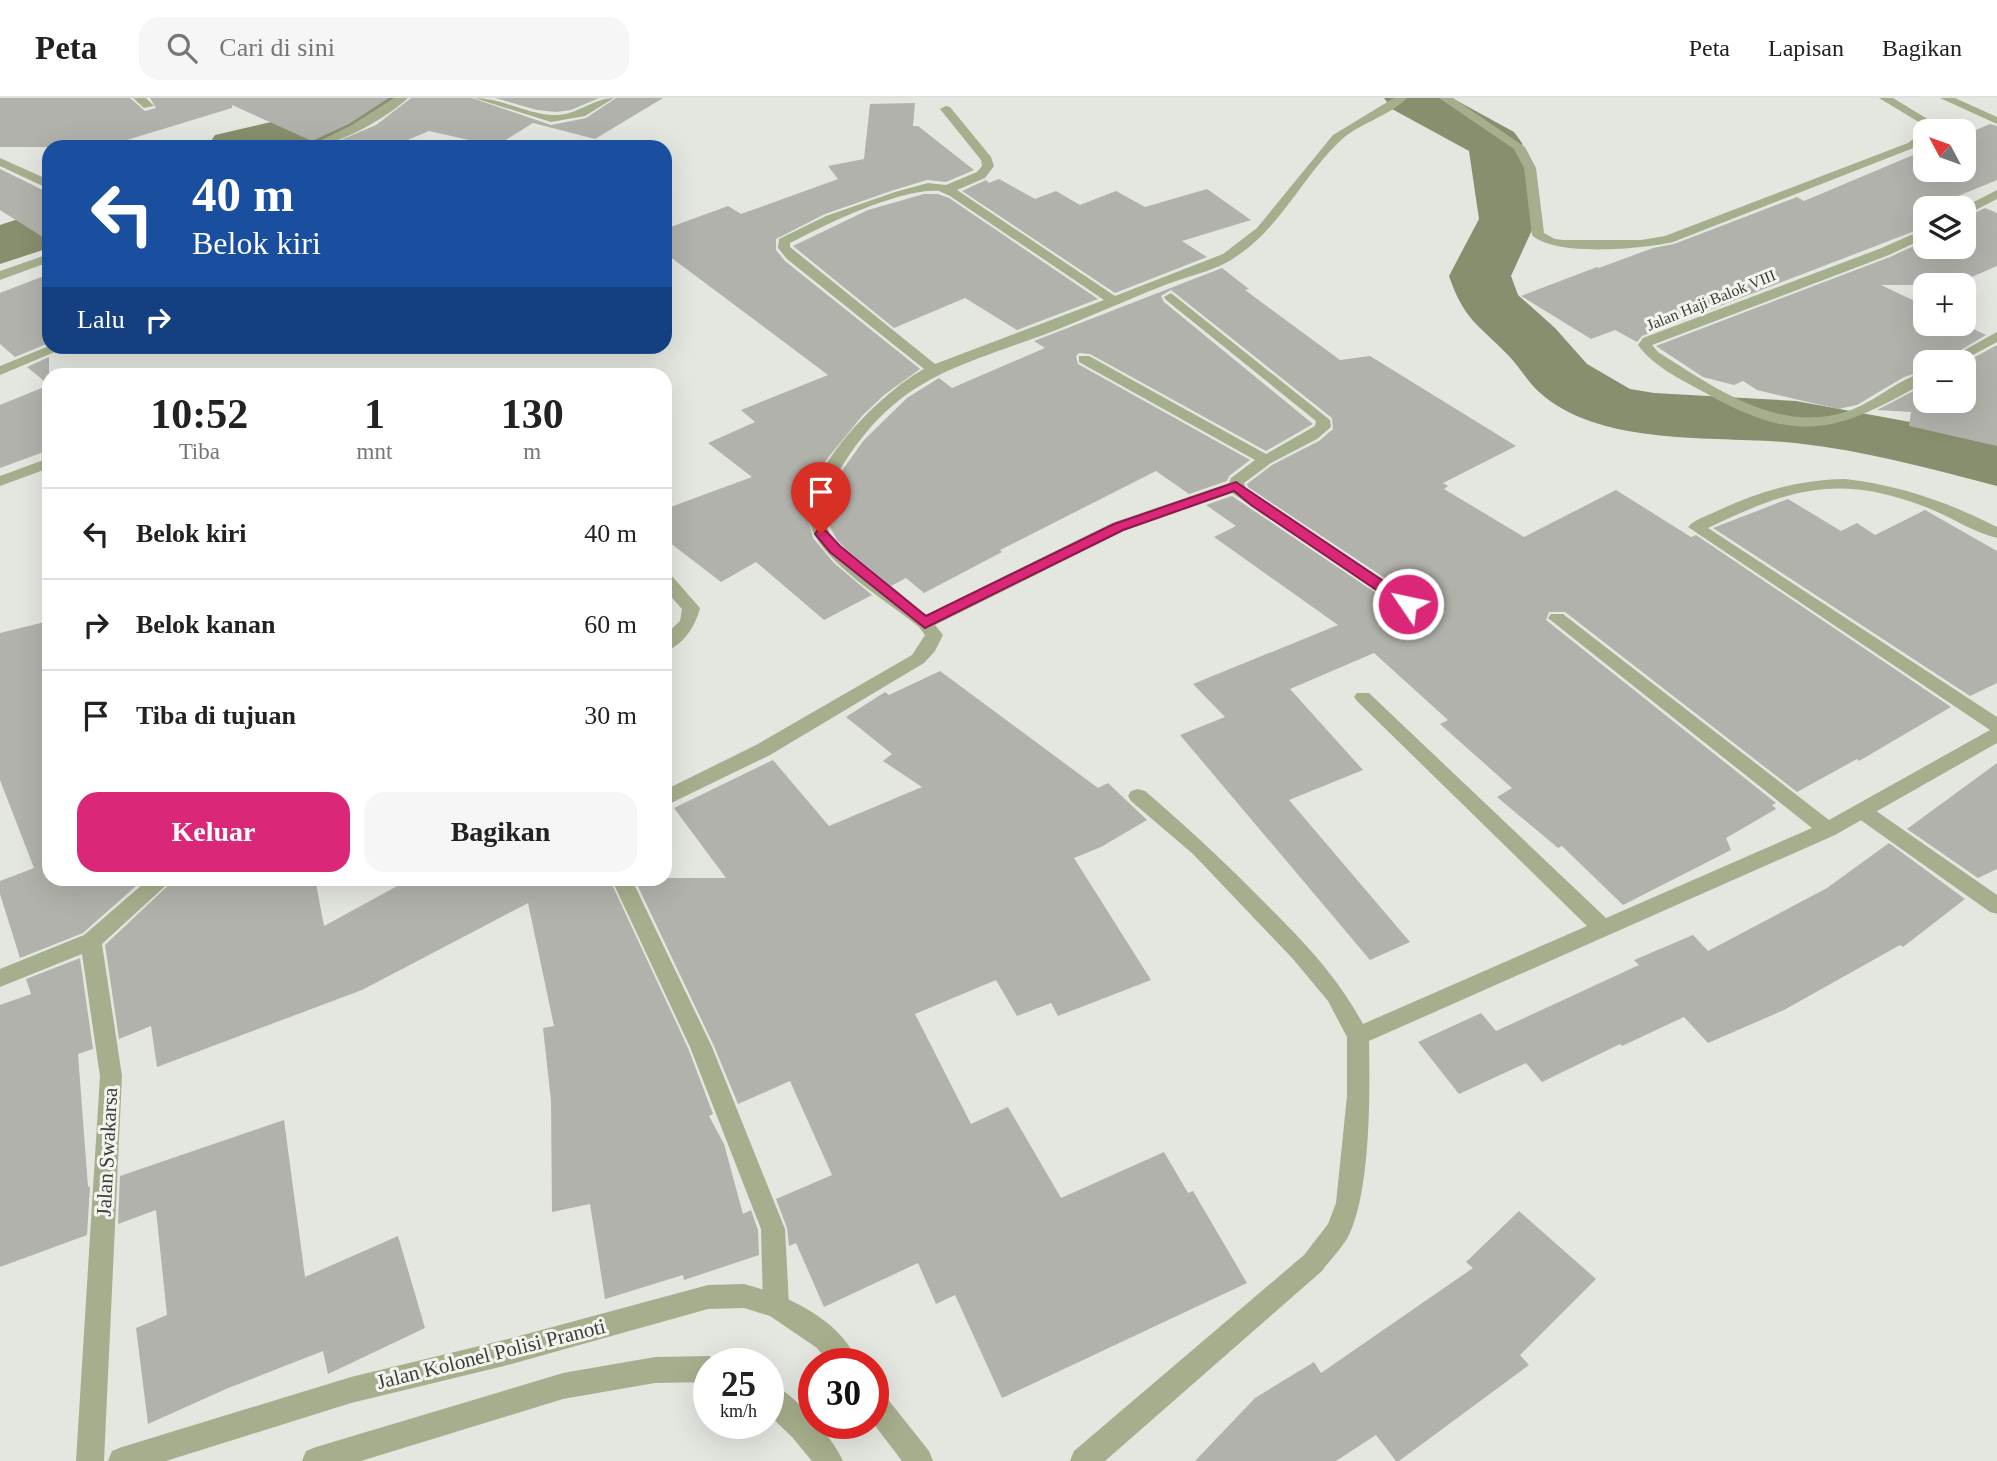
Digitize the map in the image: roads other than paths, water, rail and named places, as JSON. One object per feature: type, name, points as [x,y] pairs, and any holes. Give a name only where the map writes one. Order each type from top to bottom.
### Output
[{"type":"street","points":[[328,140],[354,128],[402,98]]},
{"type":"street","points":[[480,98],[551,119],[562,119],[580,116],[608,98]]},
{"type":"street","points":[[672,796],[763,750],[918,659],[929,647],[934,635],[925,623],[835,549],[821,534],[816,509],[835,463],[882,405],[897,392],[934,370],[1228,257],[1261,231],[1337,137],[1377,115],[1400,98]]},
{"type":"street","points":[[1446,98],[1519,147],[1530,168],[1538,235],[1552,243],[1641,244],[1668,239],[1913,144]]},
{"type":"street","points":[[1885,98],[1923,119]]},
{"type":"street","points":[[1946,98],[1996,121]]},
{"type":"street","points":[[934,370],[792,256],[784,248],[784,242],[801,232],[914,189],[948,189],[981,175],[988,166],[987,160],[946,109]]},
{"type":"street","points":[[0,162],[42,182]]},
{"type":"street","points":[[948,189],[1115,302]]},
{"type":"street","points":[[1976,205],[1997,194]]},
{"type":"street","name":"Jalan Haji Balok VIII","points":[[1853,415],[1811,424],[1756,413],[1720,397],[1653,355],[1645,345],[1648,341],[1913,239]]},
{"type":"street","points":[[0,276],[42,261]]},
{"type":"street","points":[[925,623],[1118,527],[1236,486],[1242,476],[1312,436],[1323,426],[1323,420],[1171,296]]},
{"type":"street","points":[[1972,350],[1997,336]]},
{"type":"street","points":[[0,371],[42,354]]},
{"type":"street","points":[[1084,359],[1266,460]]},
{"type":"street","points":[[1853,415],[1913,382]]},
{"type":"street","points":[[0,481],[42,466]]},
{"type":"street","points":[[1997,533],[1932,502],[1890,489],[1816,484],[1790,488],[1750,502],[1696,527],[1997,726]]},
{"type":"street","points":[[1236,486],[1256,503],[1408,604]]},
{"type":"street","points":[[672,587],[691,608],[688,622],[672,638]]},
{"type":"street","points":[[1556,618],[1828,830]]},
{"type":"street","points":[[1363,697],[1605,930]]},
{"type":"street","points":[[1358,1036],[1828,830],[1997,735]]},
{"type":"street","points":[[1084,1461],[1313,1263],[1338,1231],[1348,1203],[1354,1165],[1359,1096],[1358,1036],[1336,995],[1301,953],[1200,849],[1138,796]]},
{"type":"street","points":[[1862,811],[1997,906]]},
{"type":"street","points":[[0,978],[91,941],[154,886]]},
{"type":"street","points":[[625,886],[701,1047],[773,1229],[776,1305]]},
{"type":"street","name":"Jalan Swakarsa","points":[[90,1461],[111,1076],[91,941]]},
{"type":"street","name":"Jalan Kolonel Polisi Pranoti","points":[[122,1461],[351,1390],[504,1353],[708,1297],[744,1296],[776,1305],[827,1339],[834,1348]]},
{"type":"street","points":[[316,1461],[563,1386],[655,1370],[693,1369]]},
{"type":"street","points":[[784,1410],[830,1461]]},
{"type":"street","points":[[889,1422],[919,1461]]},
{"type":"waterway","points":[[264,140],[315,128],[372,98]]},
{"type":"waterway","points":[[1410,98],[1495,143],[1508,219],[1480,276],[1490,303],[1532,342],[1563,378],[1609,405],[1654,414],[1796,422],[1921,445],[1997,464]]},
{"type":"waterway","points":[[0,246],[42,230]]}]
